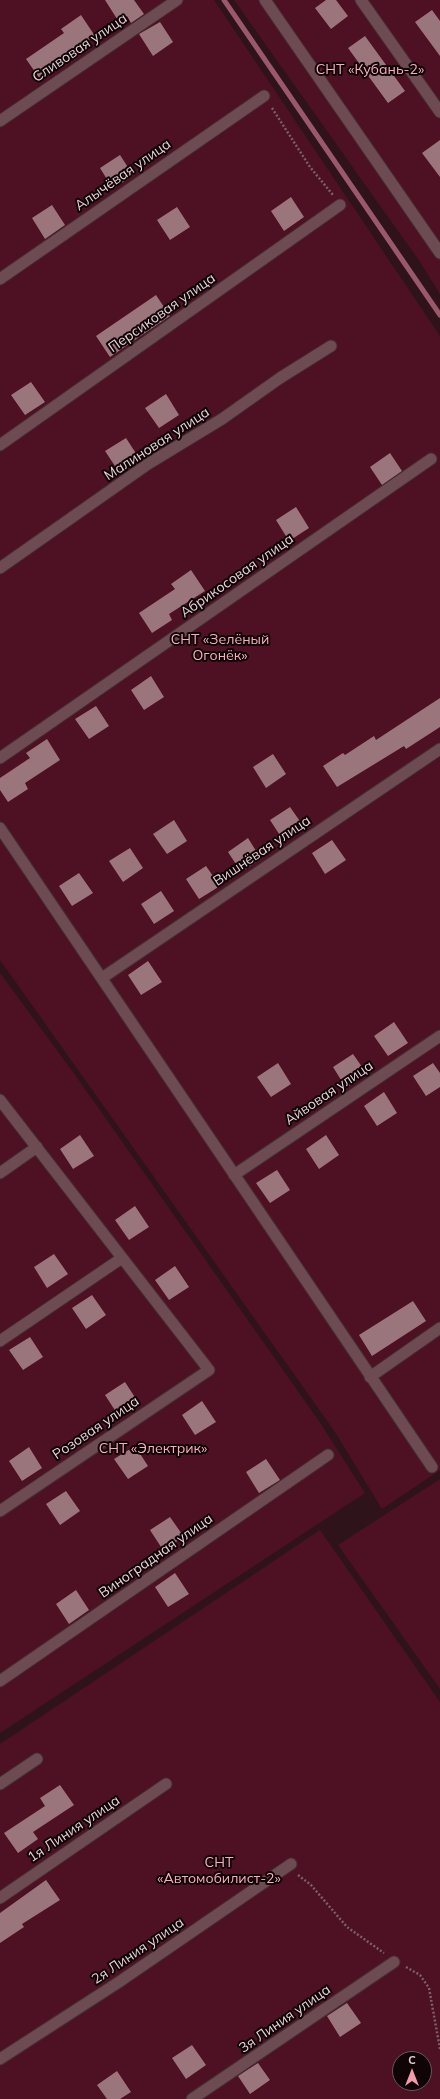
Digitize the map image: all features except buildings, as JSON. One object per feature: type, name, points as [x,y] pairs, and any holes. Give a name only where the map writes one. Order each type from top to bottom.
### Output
[{"type":"street","name":"Сливовая улица","points":[[0,121],[177,0]]},
{"type":"street","points":[[265,0],[440,253]]},
{"type":"street","points":[[361,0],[440,112]]},
{"type":"street","name":"Алычёвая улица","points":[[0,280],[264,96]]},
{"type":"street","name":"Персиковая улица","points":[[0,445],[340,205]]},
{"type":"street","name":"Малиновая улица","points":[[0,568],[148,464],[222,419],[280,378],[331,346]]},
{"type":"street","name":"Абрикосовая улица","points":[[0,758],[431,459]]},
{"type":"street","name":"Вишнёвая улица","points":[[102,978],[440,749]]},
{"type":"street","points":[[0,828],[432,1467]]},
{"type":"street","name":"Айвовая улица","points":[[234,1175],[440,1036]]},
{"type":"street","points":[[0,1100],[122,1258],[0,1341]]},
{"type":"street","points":[[0,1172],[37,1148]]},
{"type":"street","name":"Розовая улица","points":[[0,1511],[209,1370],[122,1258]]},
{"type":"street","points":[[370,1376],[440,1328]]},
{"type":"street","name":"Виноградная улица","points":[[0,1681],[328,1455]]},
{"type":"street","points":[[0,1784],[37,1760]]},
{"type":"street","name":"1я Линия улица","points":[[0,1898],[166,1784]]},
{"type":"street","name":"2я Линия улица","points":[[0,2060],[119,1982],[291,1864]]},
{"type":"street","name":"3я Линия улица","points":[[192,2099],[394,1962]]},
{"type":"path","points":[[264,96],[310,167],[340,205]]},
{"type":"path","points":[[291,1864],[300,1877],[311,1885],[347,1927],[394,1962],[420,1975],[429,1988],[440,2049]]},
{"type":"green space","name":"СНТ «Зелёный Огонёк»","points":[[0,0],[214,0],[440,336],[440,1470],[382,1509],[335,1432],[0,960]]},
{"type":"green space","name":"СНТ «Кубань-2»","points":[[234,0],[440,0],[440,294],[420,262]]},
{"type":"green space","name":"СНТ «Электрик»","points":[[0,973],[73,1072],[319,1421],[365,1493],[0,1733]]},
{"type":"green space","points":[[440,1479],[440,1689],[338,1545]]},
{"type":"green space","name":"СНТ «Автомобилист-2»","points":[[320,1530],[440,1702],[440,2099],[0,2099],[0,1744]]},
{"type":"waterway","points":[[224,0],[440,315]]}]
